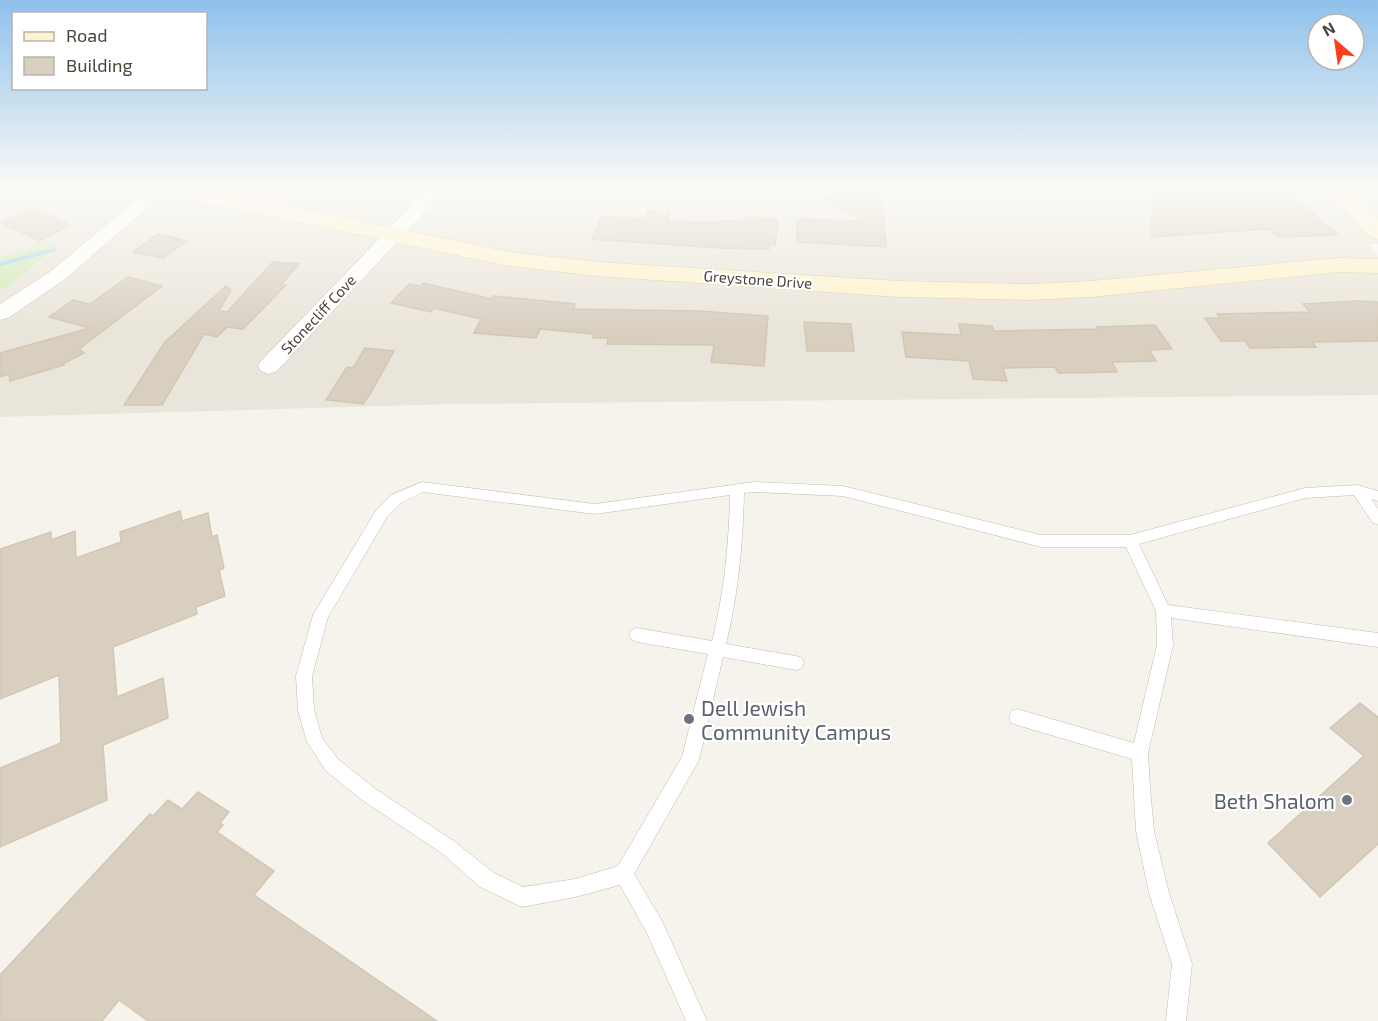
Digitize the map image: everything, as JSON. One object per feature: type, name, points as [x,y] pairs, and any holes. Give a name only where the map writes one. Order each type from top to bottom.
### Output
[{"type":"street","points":[[0,313],[57,276],[102,236]]},
{"type":"street","name":"Greystone Drive","points":[[393,236],[509,259],[597,269],[960,292],[1091,289],[1338,265],[1378,266]]},
{"type":"street","name":"Stonecliff Cove","points":[[269,366],[393,236]]},
{"type":"lane","points":[[737,489],[736,529],[727,603],[690,760],[624,874],[575,888],[522,897],[487,880],[449,848],[368,794],[332,765],[315,742],[306,710],[304,676],[321,615],[382,513],[396,499],[422,487],[595,509],[737,489],[754,487],[843,491],[1041,541],[1130,541],[1305,494],[1357,490],[1378,496]]},
{"type":"lane","points":[[1357,490],[1378,519]]},
{"type":"lane","points":[[1130,541],[1163,611],[1165,645],[1140,753],[1145,831],[1159,893],[1182,964],[1176,1021]]},
{"type":"lane","points":[[1163,611],[1210,615],[1313,633],[1378,640]]},
{"type":"lane","points":[[637,635],[796,663]]},
{"type":"lane","points":[[1017,717],[1140,753]]},
{"type":"lane","points":[[624,874],[655,928],[697,1021]]},
{"type":"shaded area","points":[[0,236],[1378,236],[1378,244],[1368,244],[1378,256],[1378,395],[454,404],[0,417],[0,288],[7,286],[51,253],[56,244],[0,257]]},
{"type":"green space","points":[[57,244],[51,252],[7,287],[0,288],[0,257]]},
{"type":"building","points":[[28,236],[49,236],[39,241]]},
{"type":"building","points":[[156,236],[187,241],[163,258],[133,252]]},
{"type":"building","points":[[593,236],[776,236],[775,245],[769,245],[769,249],[592,239]]},
{"type":"building","points":[[797,236],[885,236],[886,247],[798,242]]},
{"type":"building","points":[[1276,236],[1319,236],[1278,237]]},
{"type":"building","points":[[273,262],[299,264],[281,285],[286,285],[243,329],[227,327],[217,337],[204,334],[162,405],[124,405],[165,342],[226,286],[231,290],[219,311],[227,312]]},
{"type":"building","points":[[128,277],[162,286],[79,349],[84,353],[64,365],[10,381],[9,374],[0,377],[0,353],[90,328],[49,317],[73,300],[90,304]]},
{"type":"building","points":[[423,283],[492,299],[493,296],[575,304],[573,309],[700,311],[768,316],[764,366],[711,362],[714,345],[607,344],[608,338],[593,338],[594,334],[540,329],[536,338],[474,333],[481,319],[434,308],[431,312],[391,303],[409,284],[420,286]]},
{"type":"building","points":[[1378,302],[1378,341],[1312,342],[1316,347],[1250,348],[1245,341],[1221,341],[1205,318],[1220,318],[1217,314],[1310,312],[1303,304]]},
{"type":"building","points":[[804,322],[851,324],[854,351],[807,351]]},
{"type":"building","points":[[959,324],[992,326],[994,331],[1099,329],[1097,327],[1155,325],[1172,349],[1149,350],[1156,361],[1112,362],[1117,372],[1058,373],[1055,367],[1003,368],[1007,381],[973,379],[969,361],[906,357],[902,332],[961,335]]},
{"type":"building","points":[[365,348],[394,351],[363,404],[326,400],[347,367],[353,368]]},
{"type":"building","points":[[180,511],[182,521],[208,513],[212,537],[217,535],[224,568],[219,570],[225,596],[196,607],[197,614],[113,647],[117,697],[163,678],[168,718],[103,745],[107,800],[0,847],[0,768],[61,743],[59,675],[0,699],[0,549],[51,532],[51,540],[75,531],[76,558],[121,542],[120,532]]},
{"type":"building","name":"Beth Shalom","points":[[1360,703],[1378,717],[1378,844],[1320,897],[1268,843],[1364,756],[1330,728]]},
{"type":"building","points":[[198,792],[229,812],[220,823],[223,825],[217,832],[274,871],[254,895],[437,1021],[148,1021],[119,1000],[102,1021],[0,1021],[0,975],[150,814],[153,816],[168,800],[182,809]]},
{"type":"waterway","points":[[0,264],[54,250]]},
{"type":"place","name":"Dell Jewish Community Campus","points":[[689,719]]},
{"type":"place","name":"Beth Shalom","points":[[1347,800]]}]
